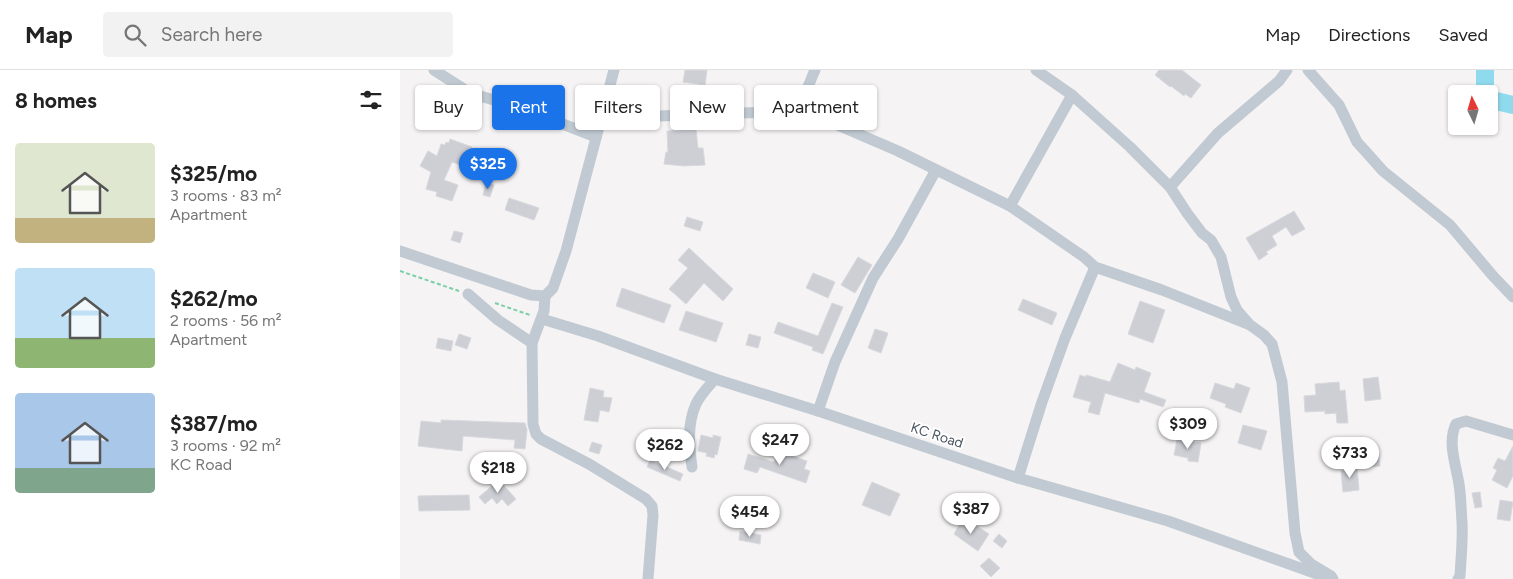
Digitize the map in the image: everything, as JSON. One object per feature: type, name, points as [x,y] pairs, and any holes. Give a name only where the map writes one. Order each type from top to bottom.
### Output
[{"type":"street","points":[[434,70],[470,93],[524,109],[596,137]]},
{"type":"street","points":[[610,85],[614,70]]},
{"type":"street","points":[[808,85],[814,70]]},
{"type":"street","points":[[1036,70],[1072,95],[1130,147],[1170,187],[1202,233],[1211,240],[1221,257],[1231,298],[1237,310],[1250,325],[1264,335],[1272,344],[1278,360],[1282,382],[1295,533],[1299,552],[1311,564],[1332,578]]},
{"type":"street","points":[[1170,187],[1218,133],[1279,81],[1287,70]]},
{"type":"street","points":[[1308,70],[1339,105],[1357,142],[1383,171],[1450,225],[1493,276],[1513,296]]},
{"type":"street","points":[[1010,206],[1072,95]]},
{"type":"street","points":[[660,116],[754,113]]},
{"type":"street","points":[[598,130],[566,251],[553,288],[545,296],[542,319],[532,343],[534,424],[536,434],[541,439],[589,464],[646,499],[652,506],[648,579]]},
{"type":"street","points":[[849,130],[898,151],[1010,206],[1084,257],[1095,267],[1162,290],[1250,325]]},
{"type":"street","points":[[818,411],[836,362],[873,278],[898,239],[936,170]]},
{"type":"street","points":[[400,251],[531,294],[545,296]]},
{"type":"street","points":[[1018,478],[1052,374],[1095,267]]},
{"type":"street","points":[[468,294],[498,320],[532,343]]},
{"type":"street","name":"KC Road","points":[[542,319],[598,336],[715,379],[818,411],[1018,478],[1168,521],[1332,578]]},
{"type":"street","points":[[692,467],[688,439],[696,404],[715,379]]},
{"type":"street","points":[[1458,579],[1460,576],[1462,550],[1462,522],[1452,431],[1456,424],[1466,421],[1513,435]]},
{"type":"building","points":[[685,70],[707,70],[705,85],[683,82]]},
{"type":"building","points":[[1159,70],[1182,70],[1201,85],[1191,98],[1185,94],[1184,96],[1155,75]]},
{"type":"building","points":[[696,130],[698,148],[703,148],[705,165],[684,166],[664,164],[666,152],[668,152],[667,131]]},
{"type":"building","points":[[450,139],[472,147],[467,163],[462,162],[461,165],[452,162],[444,180],[458,185],[452,201],[436,196],[437,192],[426,189],[431,172],[420,166],[428,151],[437,156],[441,144],[449,143]]},
{"type":"building","points":[[486,183],[494,185],[490,197],[483,195]]},
{"type":"building","points":[[509,198],[539,208],[534,220],[505,210]]},
{"type":"building","points":[[1294,211],[1305,229],[1292,236],[1286,227],[1272,236],[1277,245],[1266,252],[1268,254],[1259,260],[1246,238]]},
{"type":"building","points":[[687,217],[703,222],[700,231],[684,226]]},
{"type":"building","points":[[454,231],[463,233],[460,243],[451,240]]},
{"type":"building","points":[[689,248],[733,289],[723,301],[704,283],[686,304],[669,289],[688,268],[678,260]]},
{"type":"building","points":[[858,257],[872,265],[855,293],[841,285]]},
{"type":"building","points":[[813,273],[835,282],[828,298],[806,288]]},
{"type":"building","points":[[622,288],[671,305],[664,323],[616,306]]},
{"type":"building","points":[[1023,299],[1057,313],[1052,325],[1018,310]]},
{"type":"building","points":[[1140,301],[1165,310],[1153,343],[1128,334]]},
{"type":"building","points":[[832,303],[843,307],[823,354],[812,350],[813,347],[774,333],[778,322],[818,336]]},
{"type":"building","points":[[686,311],[723,323],[716,342],[679,330]]},
{"type":"building","points":[[875,329],[888,333],[881,353],[868,348]]},
{"type":"building","points":[[459,334],[471,338],[467,349],[455,345]]},
{"type":"building","points":[[749,334],[761,337],[758,348],[746,345]]},
{"type":"building","points":[[438,338],[453,341],[451,351],[436,348]]},
{"type":"building","points":[[1118,363],[1135,370],[1136,367],[1151,373],[1144,392],[1166,400],[1163,407],[1140,399],[1139,403],[1105,393],[1099,415],[1088,412],[1091,402],[1073,397],[1080,375],[1110,382]]},
{"type":"building","points":[[1378,377],[1381,399],[1365,401],[1363,379]]},
{"type":"building","points":[[1339,382],[1340,391],[1345,390],[1348,423],[1337,423],[1336,413],[1325,414],[1325,411],[1305,412],[1304,396],[1316,395],[1315,384]]},
{"type":"building","points":[[1215,383],[1234,389],[1236,383],[1250,388],[1241,413],[1225,407],[1226,404],[1210,398]]},
{"type":"building","points":[[590,388],[604,391],[603,397],[612,398],[609,412],[600,410],[598,422],[584,420]]},
{"type":"building","points":[[441,420],[525,423],[527,430],[525,449],[514,448],[515,440],[463,436],[462,451],[418,446],[421,421],[441,423]]},
{"type":"building","points":[[1243,425],[1267,431],[1261,450],[1238,443]]},
{"type":"building","points":[[701,435],[713,438],[713,435],[721,437],[717,455],[715,454],[714,458],[706,456],[707,453],[698,451]]},
{"type":"building","points":[[1177,440],[1201,443],[1198,462],[1188,461],[1188,458],[1174,455]]},
{"type":"building","points":[[592,442],[602,445],[599,454],[589,451]]},
{"type":"building","points":[[1513,446],[1513,476],[1507,488],[1492,480],[1497,470],[1493,468],[1498,458],[1505,461]]},
{"type":"building","points":[[1369,448],[1378,448],[1380,466],[1369,467]]},
{"type":"building","points":[[778,451],[807,461],[804,469],[810,471],[806,483],[760,467],[757,473],[744,469],[748,454],[774,462]]},
{"type":"building","points":[[650,460],[683,474],[680,481],[647,467]]},
{"type":"building","points":[[1357,466],[1359,490],[1343,492],[1341,471],[1347,470],[1346,467]]},
{"type":"building","points":[[499,480],[516,499],[508,506],[502,499],[497,504],[492,498],[485,504],[479,497]]},
{"type":"building","points":[[872,482],[900,494],[890,516],[862,505]]},
{"type":"building","points":[[1480,492],[1482,507],[1475,508],[1472,493]]},
{"type":"building","points":[[469,495],[470,510],[419,511],[418,496]]},
{"type":"building","points":[[1500,500],[1513,502],[1510,521],[1497,519]]},
{"type":"building","points":[[962,520],[971,525],[972,523],[989,534],[978,551],[954,534]]},
{"type":"building","points":[[740,531],[761,535],[760,544],[739,540]]},
{"type":"building","points":[[999,534],[1007,541],[1002,548],[993,541]]},
{"type":"building","points":[[989,558],[1000,568],[991,577],[980,566]]},
{"type":"waterway","points":[[1485,70],[1485,85]]},
{"type":"waterway","points":[[1498,101],[1513,105]]}]
